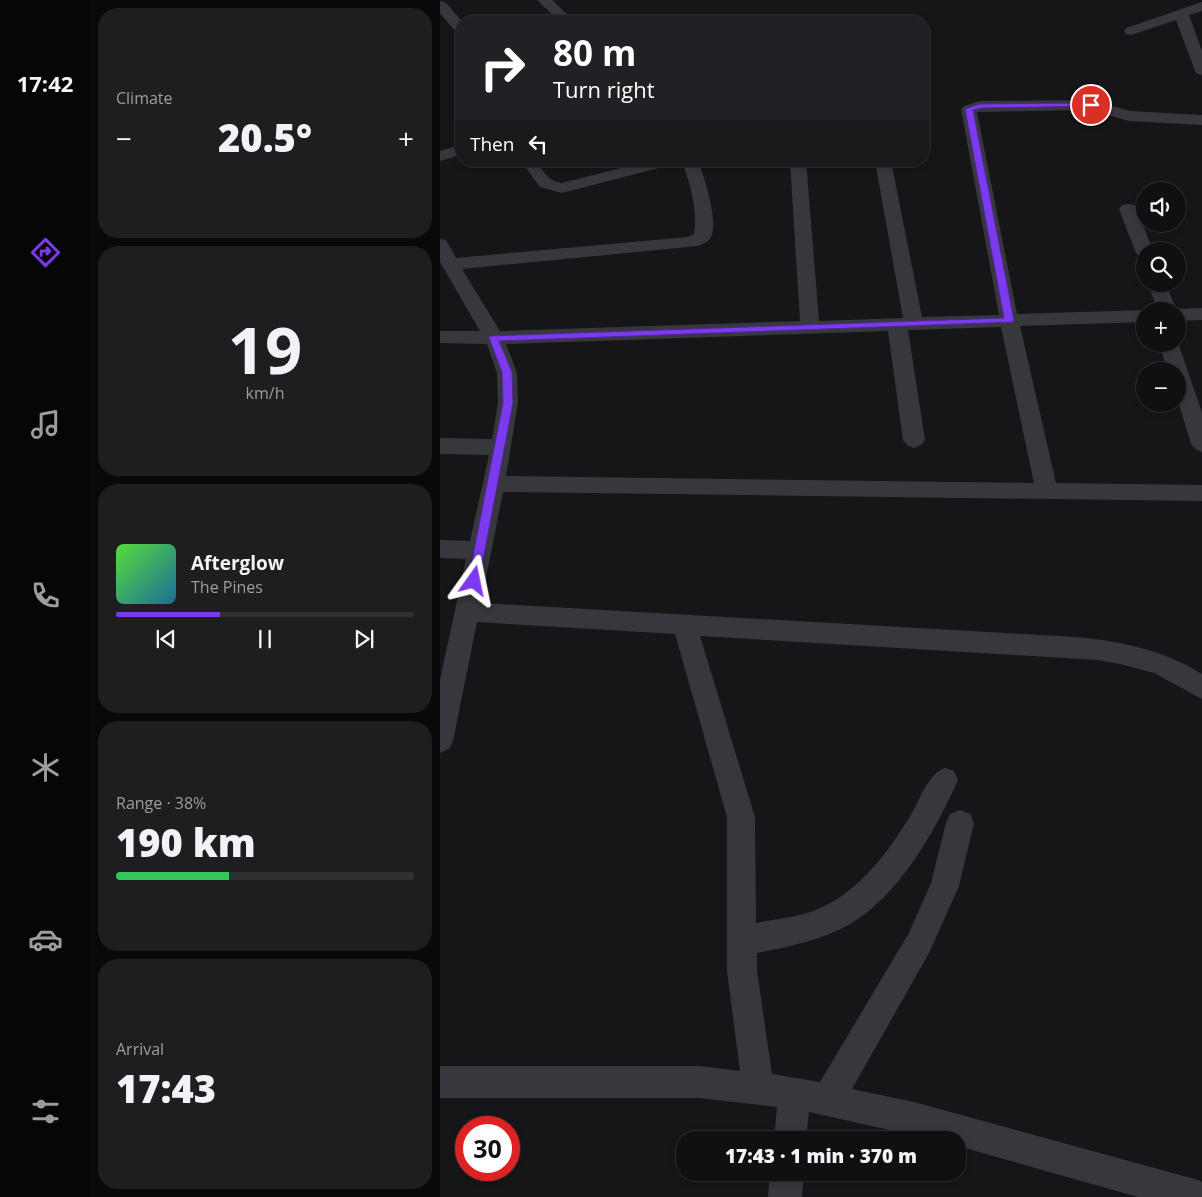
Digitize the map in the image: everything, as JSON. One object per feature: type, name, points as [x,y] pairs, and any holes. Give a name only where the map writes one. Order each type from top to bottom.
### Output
[{"type":"street","points":[[544,0],[560,15]]},
{"type":"street","points":[[440,5],[455,22]]},
{"type":"street","points":[[1131,31],[1202,6]]},
{"type":"street","points":[[1182,13],[1202,71]]},
{"type":"street","points":[[1047,491],[1010,320],[969,109],[980,106],[1091,105],[1134,117],[1202,120]]},
{"type":"street","points":[[440,156],[455,152]]},
{"type":"street","points":[[533,167],[542,181],[552,188],[572,187],[646,167]]},
{"type":"street","points":[[450,264],[692,242],[702,237],[705,228],[703,209],[692,167]]},
{"type":"street","points":[[798,167],[810,327]]},
{"type":"street","points":[[884,167],[906,324],[914,440]]},
{"type":"street","points":[[1128,209],[1141,242]]},
{"type":"street","points":[[440,244],[494,338],[507,372],[508,403],[494,484],[440,741]]},
{"type":"street","points":[[440,286],[462,285]]},
{"type":"street","points":[[1186,315],[1202,314]]},
{"type":"street","points":[[440,337],[494,338],[1136,316]]},
{"type":"street","points":[[1173,352],[1195,401],[1202,444]]},
{"type":"street","points":[[440,446],[501,447]]},
{"type":"street","points":[[494,484],[1202,493]]},
{"type":"street","points":[[440,549],[480,550]]},
{"type":"street","points":[[467,612],[1074,646],[1141,658],[1172,669],[1202,688]]},
{"type":"street","points":[[684,624],[742,817],[741,941],[744,984],[758,1089]]},
{"type":"street","points":[[741,941],[802,929],[824,921],[854,903],[875,885],[909,844],[945,780]]},
{"type":"street","points":[[827,1101],[919,943],[945,886],[960,823]]},
{"type":"street","points":[[440,1082],[700,1082],[794,1094],[914,1118],[1198,1197]]},
{"type":"street","points":[[791,1131],[794,1094]]},
{"type":"street","points":[[785,1197],[786,1181]]},
{"type":"route","points":[[474,581],[508,403],[507,372],[494,338],[1010,320],[969,109],[980,106],[1091,105]]}]
